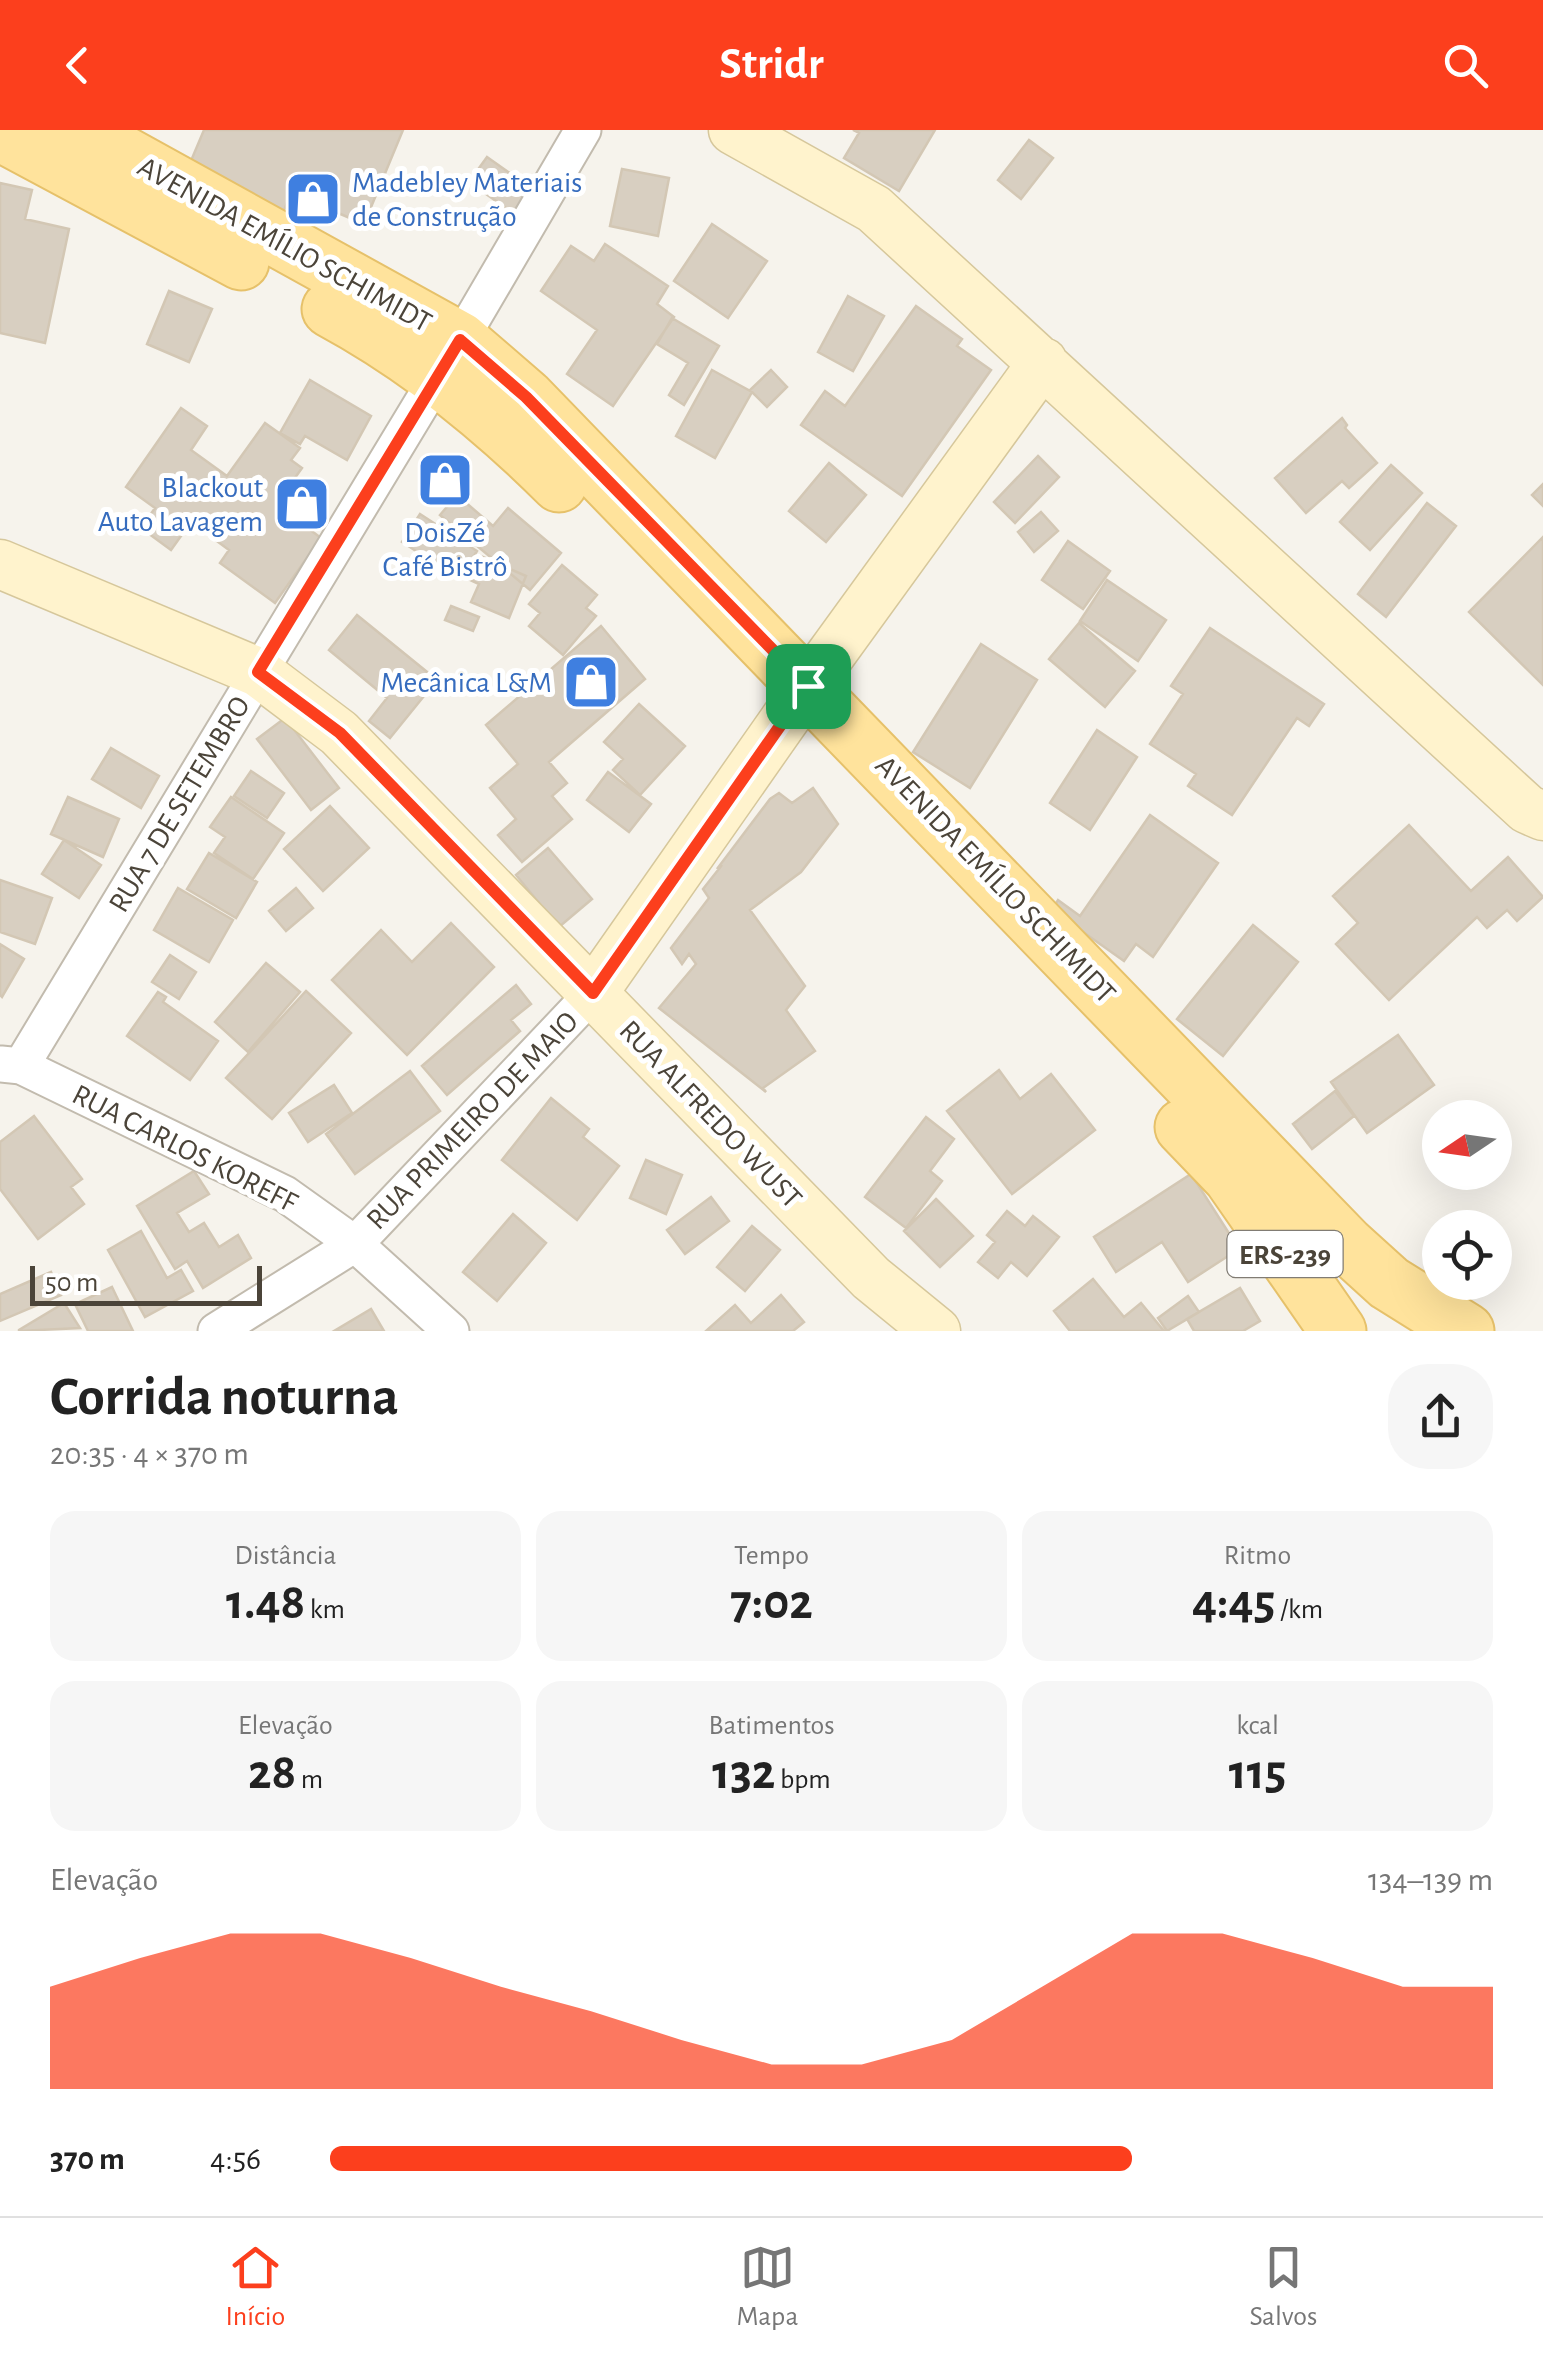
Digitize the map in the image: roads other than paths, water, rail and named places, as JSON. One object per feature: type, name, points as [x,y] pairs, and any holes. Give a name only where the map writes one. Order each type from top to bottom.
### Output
[{"type":"main road","name":"AVENIDA EMÍLIO SCHIMIDT","points":[[80,130],[448,357],[526,397],[1231,1177],[1338,1331]]},
{"type":"main road","name":"AVENIDA EMÍLIO SCHIMIDT","points":[[0,133],[353,322],[448,357]]},
{"type":"main road","name":"AVENIDA EMÍLIO SCHIMIDT","points":[[798,701],[1347,1245],[1389,1283],[1466,1331]]},
{"type":"main road","points":[[1231,1177],[1331,1276],[1368,1331]]},
{"type":"street","name":"RUA 7 DE SETEMBRO","points":[[10,1065],[258,672],[583,130]]},
{"type":"street","points":[[733,130],[874,209],[1527,809],[1543,816]]},
{"type":"street","name":"RUA PRIMEIRO DE MAIO","points":[[216,1331],[355,1244],[593,993],[1042,362]]},
{"type":"street","name":"RUA ALFREDO WUST","points":[[0,564],[258,672],[340,733],[871,1278],[936,1331]]},
{"type":"street","name":"RUA CARLOS KOREFF","points":[[10,1065],[285,1194],[355,1244],[450,1331]]},
{"type":"place","name":"Madebley Materiais de Construção","points":[[313,199]]},
{"type":"place","name":"DoisZé Café Bistrô","points":[[445,480]]},
{"type":"place","name":"Blackout Auto Lavagem","points":[[302,504]]},
{"type":"place","name":"Mecânica L&M","points":[[591,682]]}]
